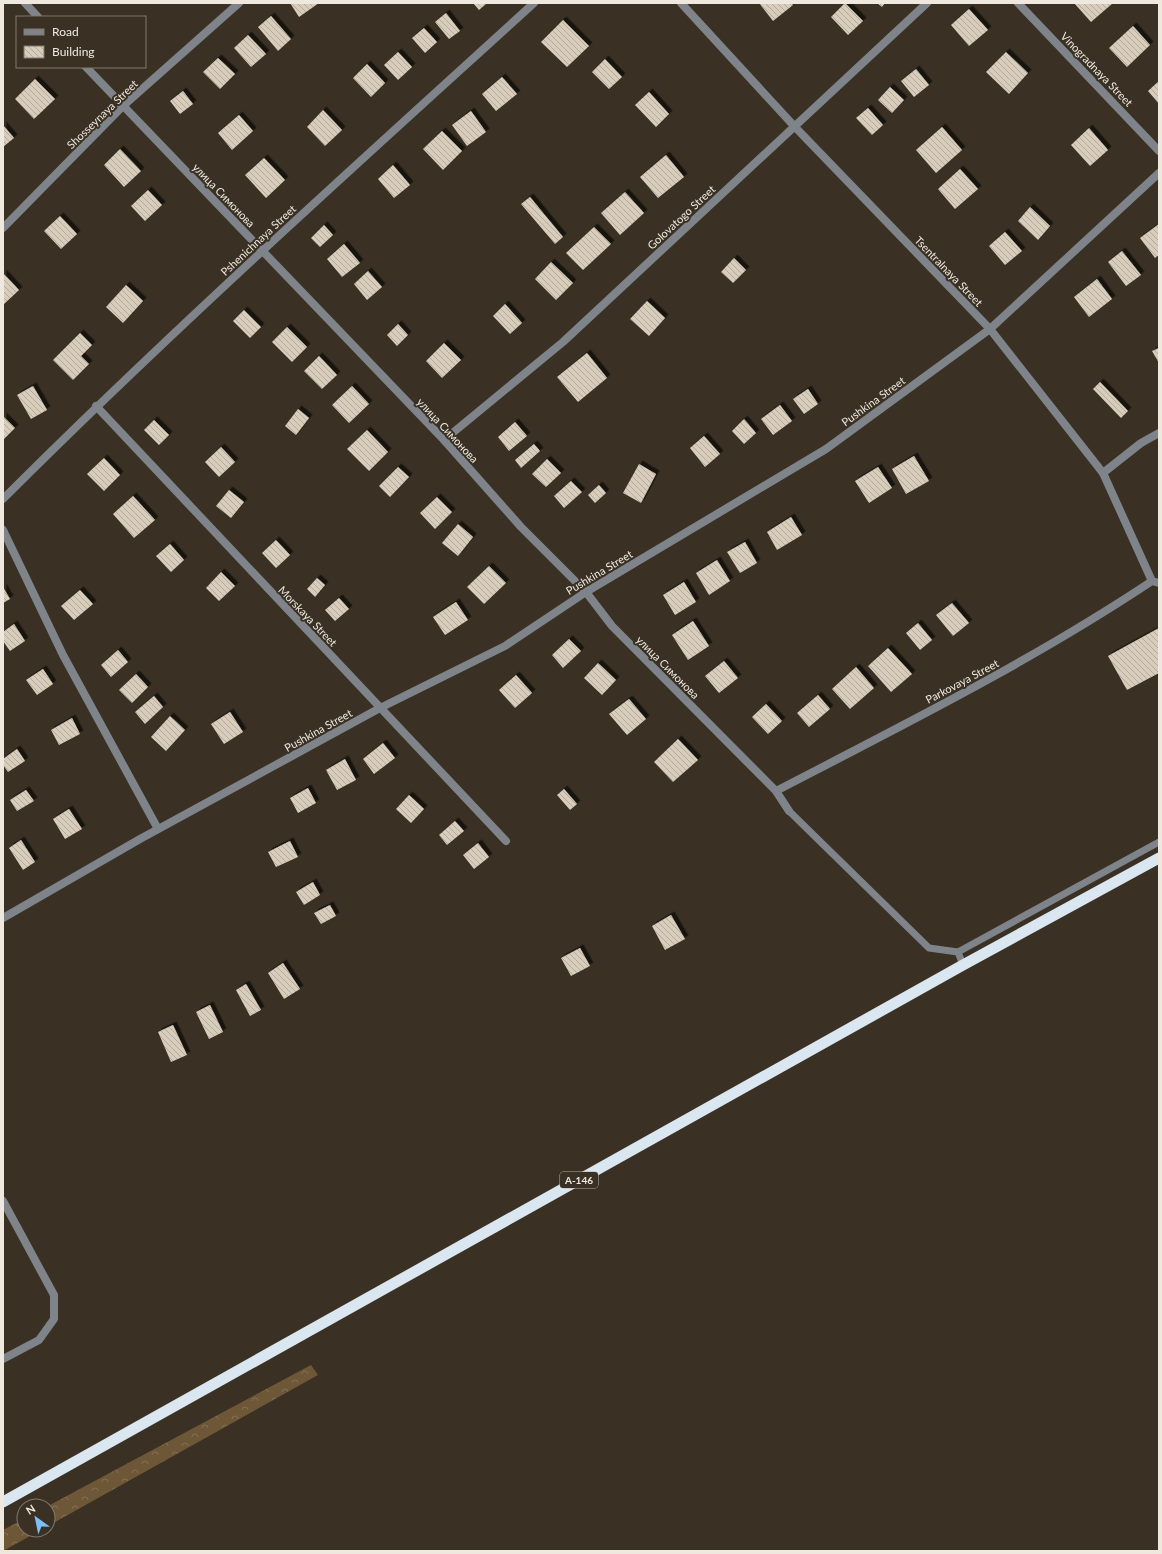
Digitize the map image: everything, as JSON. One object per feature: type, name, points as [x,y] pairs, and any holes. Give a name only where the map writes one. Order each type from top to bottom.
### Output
[{"type":"highway","name":"А-146","points":[[3,1502],[963,965],[1158,859]]},
{"type":"street","points":[[25,3],[37,16]]},
{"type":"street","name":"Shosseynaya Street","points":[[3,228],[123,106],[238,3]]},
{"type":"street","name":"Pshenichnaya Street","points":[[3,499],[96,406],[263,250],[534,3]]},
{"type":"street","name":"Tsentralnaya Street","points":[[681,3],[795,127],[990,329],[1103,473],[1155,582]]},
{"type":"street","name":"Golovatogo Street","points":[[444,440],[563,342],[927,3]]},
{"type":"street","name":"Vinogradnaya Street","points":[[1018,3],[1159,151]]},
{"type":"street","name":"улица Симонова","points":[[87,68],[444,440],[521,527],[586,592],[612,626],[776,791],[789,811]]},
{"type":"street","name":"Pushkina Street","points":[[3,918],[158,829],[380,708],[505,646],[586,592],[826,449],[990,329],[1159,173]]},
{"type":"street","name":"Morskaya Street","points":[[96,406],[506,841]]},
{"type":"street","points":[[1103,473],[1142,443],[1159,433]]},
{"type":"street","points":[[3,530],[63,655],[158,829]]},
{"type":"street","name":"Parkovaya Street","points":[[776,791],[980,685],[1155,582]]},
{"type":"street","points":[[3,1201],[54,1295],[54,1319],[38,1340],[3,1359]]},
{"type":"lane","points":[[789,811],[929,948],[958,952],[1159,842]]},
{"type":"lane","points":[[958,952],[963,965]]},
{"type":"green space","points":[[311,1365],[318,1375],[56,1522],[56,1502]]},
{"type":"green space","points":[[16,1523],[16,1538],[27,1538],[3,1551],[3,1530]]},
{"type":"building","points":[[290,3],[319,3],[299,17]]},
{"type":"building","points":[[473,3],[487,3],[479,10]]},
{"type":"building","points":[[759,3],[791,3],[793,5],[773,21]]},
{"type":"building","points":[[845,3],[863,21],[848,35],[831,17]]},
{"type":"building","points":[[877,3],[885,3],[882,7]]},
{"type":"building","points":[[1074,3],[1113,3],[1091,22]]},
{"type":"building","points":[[969,9],[988,30],[969,46],[951,25]]},
{"type":"building","points":[[446,13],[460,31],[449,39],[435,22]]},
{"type":"building","points":[[271,16],[291,39],[278,51],[258,27]]},
{"type":"building","points":[[563,20],[589,46],[567,67],[541,42]]},
{"type":"building","points":[[1133,26],[1150,45],[1127,67],[1109,48]]},
{"type":"building","points":[[424,28],[437,42],[425,53],[412,38]]},
{"type":"building","points":[[248,35],[266,54],[251,67],[234,48]]},
{"type":"building","points":[[398,52],[412,67],[398,80],[384,65]]},
{"type":"building","points":[[1006,52],[1028,73],[1009,94],[986,72]]},
{"type":"building","points":[[218,58],[235,74],[220,89],[203,72]]},
{"type":"building","points":[[605,59],[622,77],[609,89],[592,72]]},
{"type":"building","points":[[367,64],[385,83],[371,97],[353,78]]},
{"type":"building","points":[[916,69],[929,85],[914,97],[901,81]]},
{"type":"building","points":[[502,77],[517,94],[496,111],[482,94]]},
{"type":"building","points":[[35,79],[55,99],[34,119],[15,99]]},
{"type":"building","points":[[1159,81],[1159,104],[1148,91]]},
{"type":"building","points":[[890,87],[904,100],[892,113],[878,100]]},
{"type":"building","points":[[183,91],[193,104],[180,114],[170,101]]},
{"type":"building","points":[[649,92],[669,114],[656,127],[635,105]]},
{"type":"building","points":[[868,108],[883,125],[872,135],[856,118]]},
{"type":"building","points":[[323,110],[342,130],[325,146],[307,127]]},
{"type":"building","points":[[471,111],[486,132],[467,146],[452,125]]},
{"type":"building","points":[[239,115],[253,131],[232,150],[218,133]]},
{"type":"building","points":[[3,125],[14,138],[3,147]]},
{"type":"building","points":[[942,127],[962,150],[936,173],[916,150]]},
{"type":"building","points":[[1089,128],[1108,150],[1090,166],[1071,145]]},
{"type":"building","points":[[442,131],[462,151],[443,170],[423,149]]},
{"type":"building","points":[[120,149],[141,171],[124,187],[104,165]]},
{"type":"building","points":[[666,155],[684,177],[658,198],[640,177]]},
{"type":"building","points":[[264,158],[285,180],[266,198],[245,175]]},
{"type":"building","points":[[393,165],[410,185],[394,198],[378,179]]},
{"type":"building","points":[[960,169],[978,189],[955,209],[938,189]]},
{"type":"building","points":[[148,190],[162,205],[145,221],[131,206]]},
{"type":"building","points":[[625,192],[644,213],[620,235],[601,213]]},
{"type":"building","points":[[530,197],[563,237],[555,244],[521,204]]},
{"type":"building","points":[[1030,207],[1050,226],[1038,240],[1018,221]]},
{"type":"building","points":[[60,216],[77,234],[61,249],[44,231]]},
{"type":"building","points":[[1159,224],[1159,255],[1155,258],[1140,238]]},
{"type":"building","points":[[324,225],[333,235],[320,247],[311,238]]},
{"type":"building","points":[[594,227],[611,244],[583,270],[566,253]]},
{"type":"building","points":[[1005,232],[1022,251],[1005,265],[989,246]]},
{"type":"building","points":[[344,244],[360,263],[342,277],[327,259]]},
{"type":"building","points":[[1122,251],[1141,275],[1126,286],[1108,262]]},
{"type":"building","points":[[734,258],[746,270],[733,283],[721,272]]},
{"type":"building","points":[[551,262],[573,283],[556,300],[535,279]]},
{"type":"building","points":[[368,271],[382,287],[367,300],[354,284]]},
{"type":"building","points":[[3,273],[19,290],[3,305]]},
{"type":"building","points":[[1097,279],[1112,299],[1089,317],[1074,297]]},
{"type":"building","points":[[126,285],[143,301],[123,323],[106,307]]},
{"type":"building","points":[[647,301],[665,318],[649,336],[630,319]]},
{"type":"building","points":[[505,304],[522,323],[510,334],[493,316]]},
{"type":"building","points":[[244,310],[261,327],[250,338],[233,321]]},
{"type":"building","points":[[398,324],[408,335],[397,346],[387,335]]},
{"type":"building","points":[[287,327],[307,347],[292,362],[272,342]]},
{"type":"building","points":[[80,333],[92,345],[81,356],[89,364],[73,380],[53,360]]},
{"type":"building","points":[[444,343],[461,360],[442,378],[426,361]]},
{"type":"building","points":[[1159,348],[1159,363],[1152,351]]},
{"type":"building","points":[[587,353],[607,378],[578,402],[557,377]]},
{"type":"building","points":[[319,356],[337,375],[322,389],[304,371]]},
{"type":"building","points":[[1100,382],[1128,411],[1121,418],[1093,389]]},
{"type":"building","points":[[33,386],[47,410],[31,419],[17,395]]},
{"type":"building","points":[[352,386],[369,404],[349,423],[332,405]]},
{"type":"building","points":[[808,389],[818,404],[804,414],[793,399]]},
{"type":"building","points":[[780,405],[792,421],[773,435],[761,419]]},
{"type":"building","points":[[298,409],[309,418],[296,435],[285,426]]},
{"type":"building","points":[[3,416],[15,428],[3,440]]},
{"type":"building","points":[[744,419],[756,433],[744,444],[732,431]]},
{"type":"building","points":[[154,420],[169,435],[159,445],[144,430]]},
{"type":"building","points":[[515,422],[527,436],[509,451],[498,437]]},
{"type":"building","points":[[367,430],[388,452],[369,471],[347,449]]},
{"type":"building","points":[[704,436],[720,454],[705,467],[690,448]]},
{"type":"building","points":[[534,444],[540,451],[521,468],[515,460]]},
{"type":"building","points":[[221,447],[235,462],[219,477],[205,462]]},
{"type":"building","points":[[914,456],[929,481],[906,494],[892,469]]},
{"type":"building","points":[[104,458],[120,475],[104,491],[87,474]]},
{"type":"building","points":[[547,459],[561,473],[546,487],[532,474]]},
{"type":"building","points":[[639,464],[656,474],[641,503],[623,493]]},
{"type":"building","points":[[398,467],[409,477],[390,497],[379,486]]},
{"type":"building","points":[[878,467],[892,488],[869,503],[855,481]]},
{"type":"building","points":[[571,481],[582,492],[564,508],[554,496]]},
{"type":"building","points":[[599,485],[606,493],[595,503],[588,495]]},
{"type":"building","points":[[229,490],[244,502],[231,518],[216,506]]},
{"type":"building","points":[[133,496],[155,520],[134,538],[113,514]]},
{"type":"building","points":[[437,497],[452,512],[435,529],[420,513]]},
{"type":"building","points":[[791,517],[802,535],[777,550],[767,532]]},
{"type":"building","points":[[458,524],[473,537],[458,556],[442,543]]},
{"type":"building","points":[[276,540],[290,555],[276,568],[262,553]]},
{"type":"building","points":[[745,542],[757,563],[740,573],[727,552]]},
{"type":"building","points":[[170,544],[184,560],[171,572],[156,556]]},
{"type":"building","points":[[717,560],[730,581],[709,595],[696,573]]},
{"type":"building","points":[[489,566],[506,583],[484,604],[467,587]]},
{"type":"building","points":[[221,572],[235,586],[219,601],[206,588]]},
{"type":"building","points":[[317,578],[325,585],[315,597],[307,589]]},
{"type":"building","points":[[684,582],[696,602],[675,615],[663,595]]},
{"type":"building","points":[[3,587],[10,599],[3,603]]},
{"type":"building","points":[[80,590],[93,604],[74,620],[61,606]]},
{"type":"building","points":[[339,598],[349,609],[335,621],[325,610]]},
{"type":"building","points":[[456,602],[468,620],[445,635],[433,617]]},
{"type":"building","points":[[952,603],[969,623],[953,636],[936,615]]},
{"type":"building","points":[[693,621],[709,646],[688,660],[672,635]]},
{"type":"building","points":[[918,623],[932,640],[920,650],[906,633]]},
{"type":"building","points":[[14,624],[25,641],[10,651],[3,641],[3,632]]},
{"type":"building","points":[[1159,628],[1159,673],[1127,690],[1108,656]]},
{"type":"building","points":[[569,639],[581,651],[563,668],[552,655]]},
{"type":"building","points":[[888,648],[912,674],[891,692],[868,666]]},
{"type":"building","points":[[118,650],[128,662],[111,677],[101,665]]},
{"type":"building","points":[[724,661],[738,678],[719,693],[705,676]]},
{"type":"building","points":[[598,663],[616,680],[602,695],[584,678]]},
{"type":"building","points":[[856,667],[874,688],[850,709],[832,689]]},
{"type":"building","points":[[43,669],[53,684],[37,695],[26,680]]},
{"type":"building","points":[[136,674],[148,687],[132,703],[119,690]]},
{"type":"building","points":[[516,675],[532,693],[515,708],[499,690]]},
{"type":"building","points":[[818,695],[830,709],[809,727],[797,713]]},
{"type":"building","points":[[154,696],[163,707],[145,724],[135,712]]},
{"type":"building","points":[[629,699],[646,719],[627,735],[609,714]]},
{"type":"building","points":[[766,704],[782,721],[768,734],[752,717]]},
{"type":"building","points":[[230,712],[243,732],[224,744],[211,724]]},
{"type":"building","points":[[170,716],[185,730],[166,751],[151,737]]},
{"type":"building","points":[[72,718],[80,734],[59,745],[51,730]]},
{"type":"building","points":[[678,739],[698,760],[673,782],[654,762]]},
{"type":"building","points":[[383,743],[395,758],[374,774],[363,759]]},
{"type":"building","points":[[17,749],[25,761],[8,772],[3,765],[3,759]]},
{"type":"building","points":[[345,759],[356,780],[337,790],[326,770]]},
{"type":"building","points":[[308,788],[316,803],[298,813],[290,798]]},
{"type":"building","points":[[564,789],[577,804],[570,810],[557,795]]},
{"type":"building","points":[[26,790],[34,801],[17,811],[10,800]]},
{"type":"building","points":[[409,795],[424,809],[411,823],[396,809]]},
{"type":"building","points":[[69,809],[82,829],[65,839],[53,819]]},
{"type":"building","points":[[455,821],[464,831],[447,845],[439,835]]},
{"type":"building","points":[[21,840],[35,862],[23,870],[9,848]]},
{"type":"building","points":[[290,841],[298,857],[276,867],[268,852]]},
{"type":"building","points":[[478,843],[489,857],[474,869],[463,855]]},
{"type":"building","points":[[313,882],[320,895],[304,905],[296,892]]},
{"type":"building","points":[[330,905],[336,916],[321,924],[314,913]]},
{"type":"building","points":[[671,915],[685,939],[665,950],[652,926]]},
{"type":"building","points":[[580,948],[590,966],[571,976],[561,958]]},
{"type":"building","points":[[283,963],[300,989],[284,999],[268,973]]},
{"type":"building","points":[[246,984],[261,1010],[250,1016],[236,990]]},
{"type":"building","points":[[210,1005],[223,1032],[209,1039],[196,1012]]},
{"type":"building","points":[[173,1025],[187,1055],[171,1062],[158,1032]]}]
